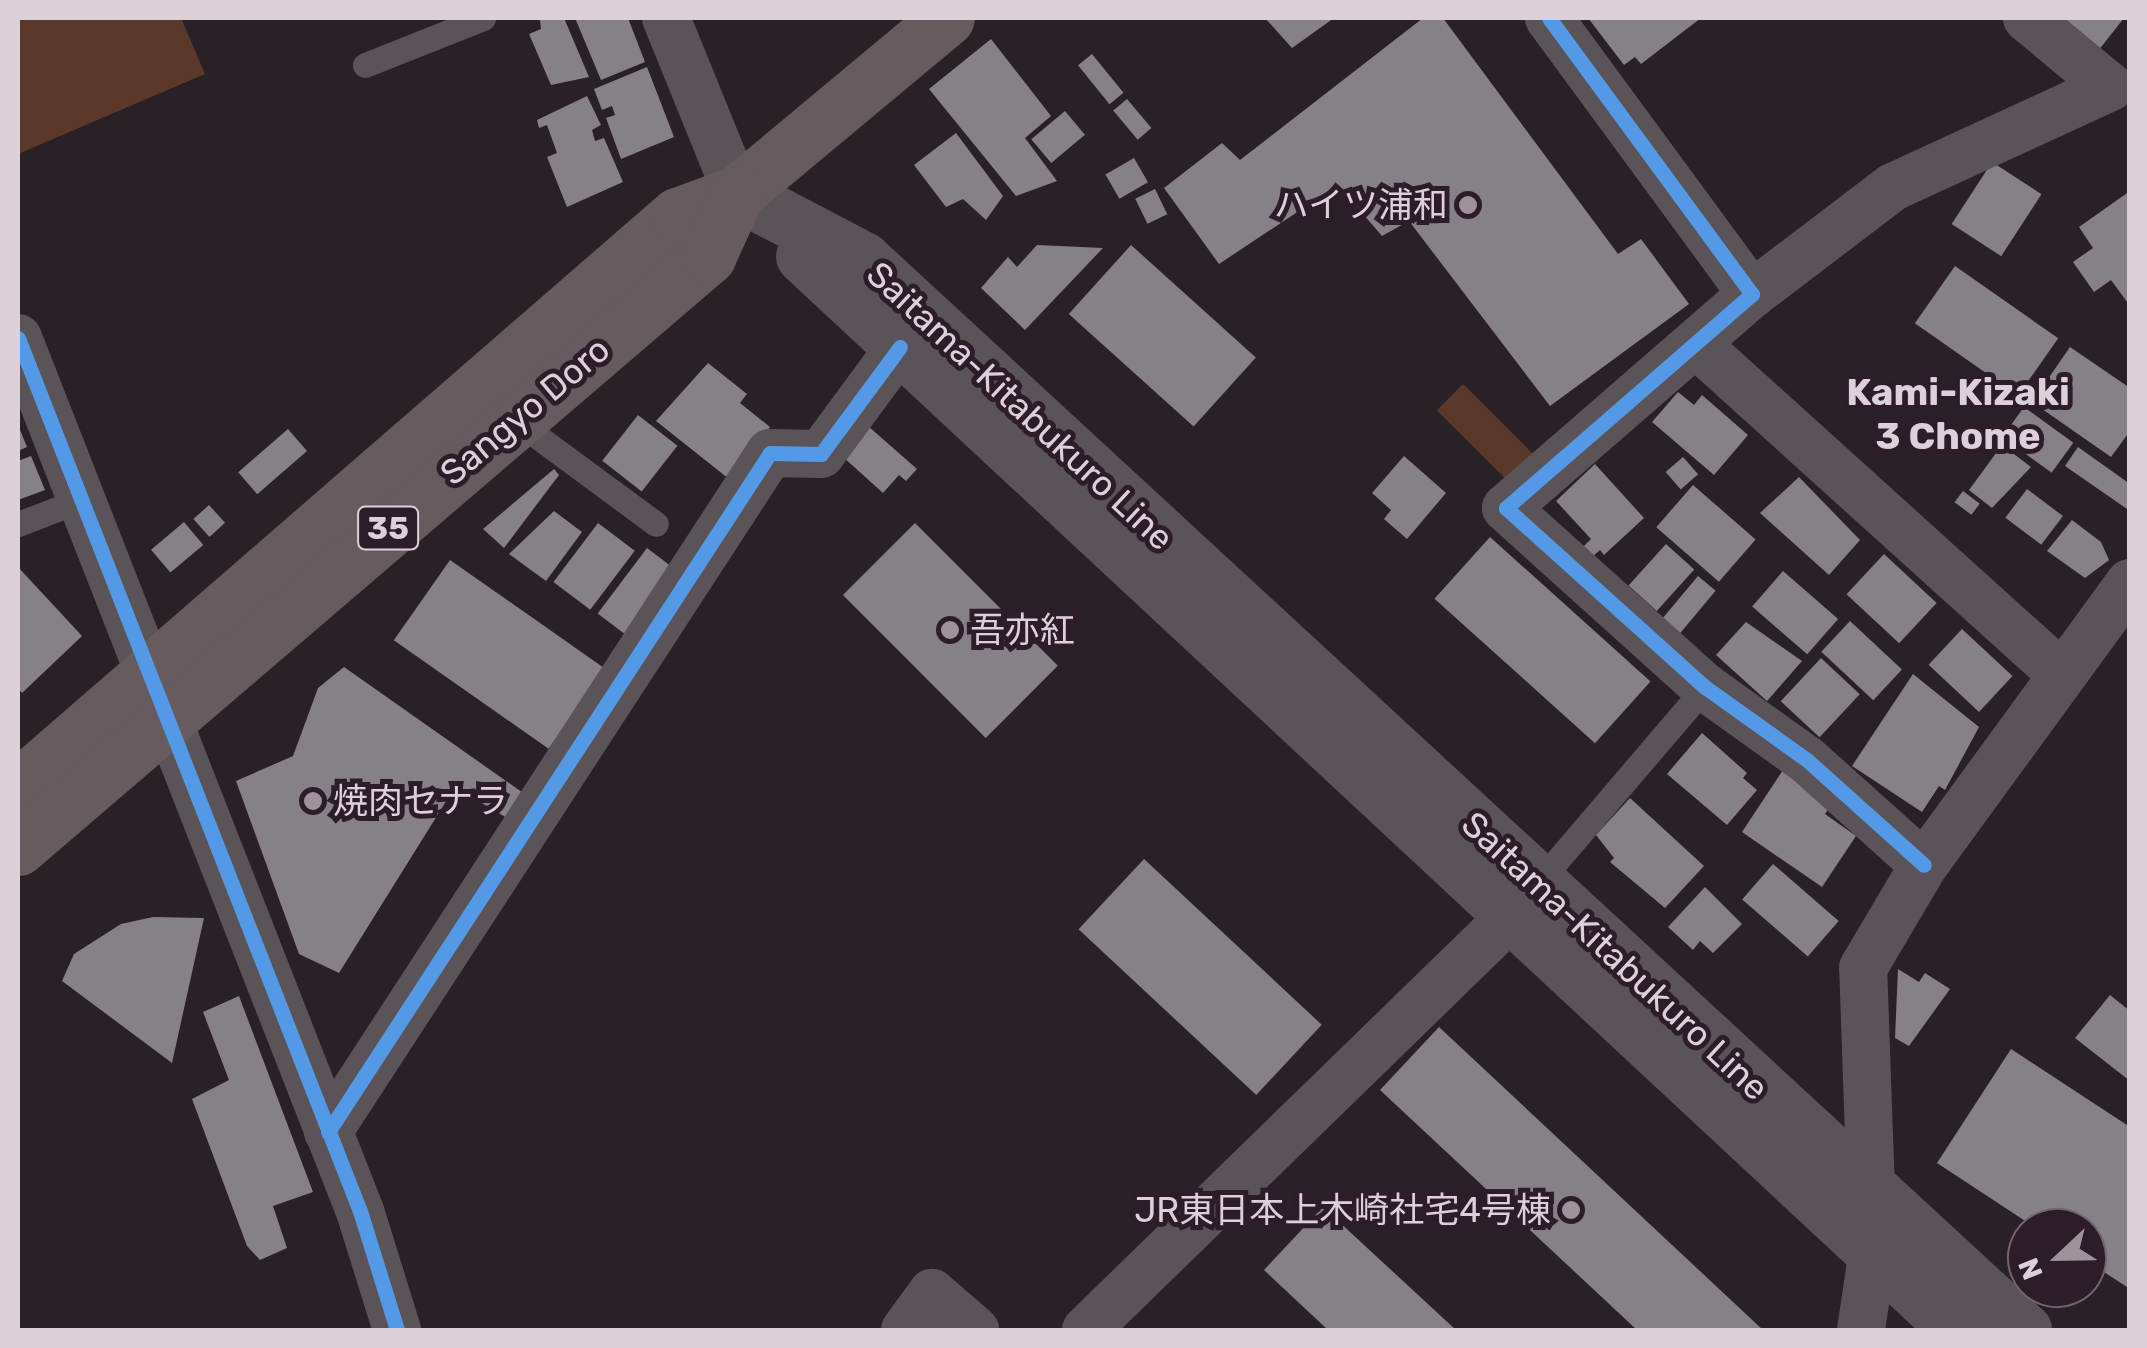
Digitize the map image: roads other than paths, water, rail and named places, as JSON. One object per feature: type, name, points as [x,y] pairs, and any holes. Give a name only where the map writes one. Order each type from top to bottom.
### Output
[{"type":"main road","name":"Sangyo Doro","points":[[18,848],[154,698],[677,215],[737,194],[946,18]]},
{"type":"main road","name":"Sangyo Doro","points":[[18,787],[154,698],[515,419],[708,257],[737,194]]},
{"type":"main road","name":"Saitama-Kitabukuro Line","points":[[737,194],[900,346],[1522,902],[1871,1191],[2024,1330]]},
{"type":"main road","name":"Saitama-Kitabukuro Line","points":[[737,194],[864,260],[1958,1330]]},
{"type":"street","points":[[666,18],[737,194]]},
{"type":"street","points":[[1549,18],[1752,294]]},
{"type":"street","points":[[1924,865],[1807,760],[1704,687],[1506,508],[1752,294],[1893,187],[2110,87],[2028,18]]},
{"type":"street","points":[[18,338],[83,499],[154,698],[328,1132],[397,1330]]},
{"type":"street","points":[[1696,345],[2061,674]]},
{"type":"street","points":[[328,1132],[770,453],[821,454],[900,346]]},
{"type":"street","points":[[1862,1330],[1872,1250],[1863,968],[1924,865],[2130,584]]},
{"type":"street","points":[[1086,1330],[1522,902]]},
{"type":"street","points":[[906,1330],[932,1293],[975,1330]]},
{"type":"lane","points":[[366,65],[483,18]]},
{"type":"lane","points":[[515,419],[656,524]]},
{"type":"lane","points":[[18,524],[83,499]]},
{"type":"lane","points":[[1522,902],[1704,687]]},
{"type":"place","name":"ハイツ浦和","points":[[1468,205]]},
{"type":"place","name":"吾亦紅","points":[[950,630]]},
{"type":"place","name":"焼肉セナラ","points":[[313,801]]},
{"type":"place","name":"JR東日本上木崎社宅4号棟","points":[[1571,1210]]},
{"type":"district","name":"Kami-Kizaki 3 Chome","points":[[1958,414]]}]
